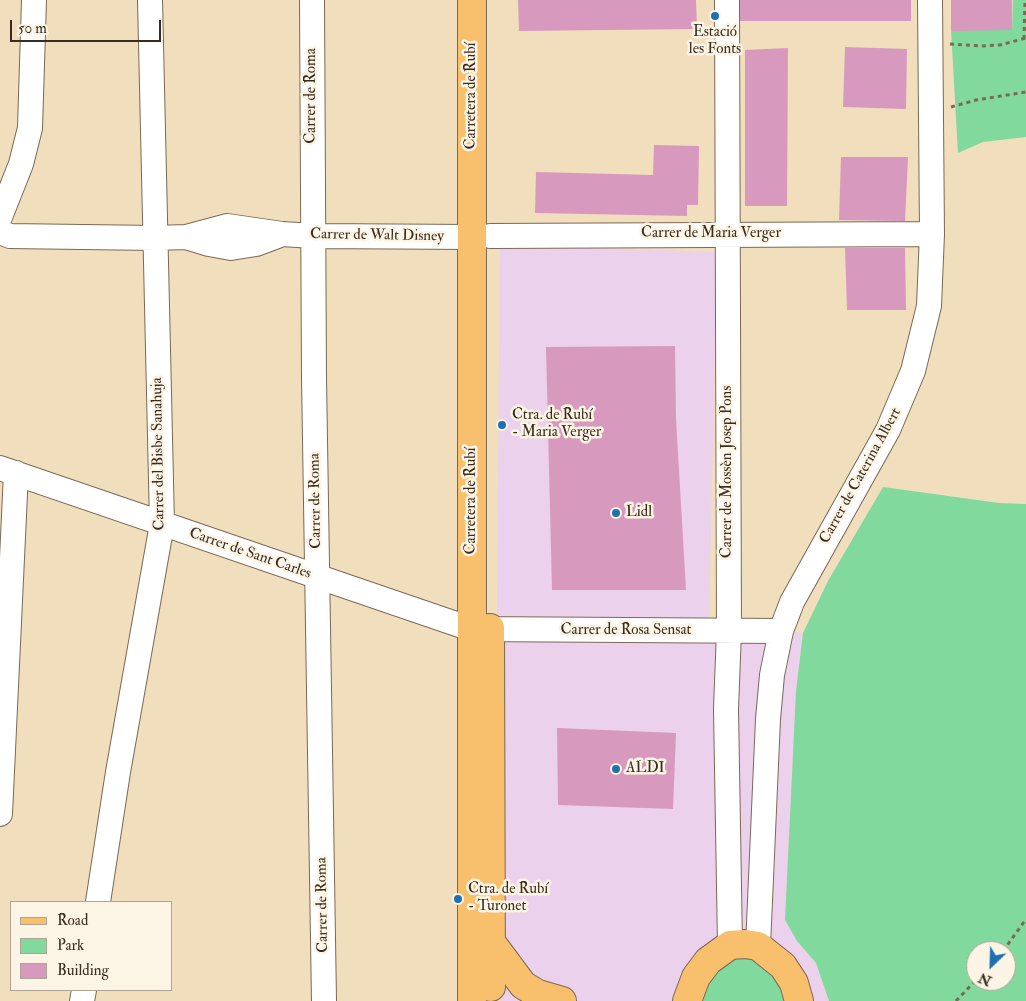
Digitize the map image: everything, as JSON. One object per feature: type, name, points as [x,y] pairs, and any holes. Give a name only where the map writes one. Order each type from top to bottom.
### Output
[{"type":"main road","name":"Carretera de Rubí","points":[[472,0],[481,236]]},
{"type":"main road","name":"Carretera de Rubí","points":[[472,1001],[480,630],[481,236],[490,0]]},
{"type":"main road","name":"Carretera de Rubí","points":[[480,630],[491,942],[490,1001]]},
{"type":"main road","points":[[491,942],[523,986],[538,994],[562,1001]]},
{"type":"main road","points":[[685,1001],[696,977],[708,961],[730,945],[745,944],[758,946],[784,966],[794,983],[799,1001]]},
{"type":"street","points":[[0,217],[21,164],[30,128],[34,0]]},
{"type":"street","name":"Carrer del Bisbe Sanahuja","points":[[98,901],[162,524],[150,0]]},
{"type":"street","name":"Carrer de Roma","points":[[312,0],[317,577],[324,1001]]},
{"type":"street","name":"Carrer de Mossèn Josep Pons","points":[[727,0],[729,631],[726,709],[730,945]]},
{"type":"street","name":"Carrer de Caterina Albert","points":[[758,946],[768,719],[772,675],[781,631],[792,602],[888,430],[914,371],[929,306],[932,234],[930,0]]},
{"type":"street","name":"Carrer de Walt Disney","points":[[0,232],[10,236],[186,237],[208,244],[231,248],[256,244],[282,234],[313,236],[481,236]]},
{"type":"street","name":"Carrer de Maria Verger","points":[[481,236],[932,234]]},
{"type":"street","points":[[0,814],[8,471]]},
{"type":"street","name":"Carrer de Sant Carles","points":[[8,471],[317,577],[480,630]]},
{"type":"street","name":"Carrer de Rosa Sensat","points":[[480,630],[781,631]]},
{"type":"path","points":[[946,43],[980,46],[1000,45],[1025,38],[1025,0]]},
{"type":"path","points":[[949,108],[976,100],[1026,92]]},
{"type":"path","points":[[1011,941],[1026,919]]},
{"type":"path","points":[[956,1001],[966,990]]},
{"type":"shaded area","points":[[500,245],[717,252],[709,621],[803,633],[796,691],[797,941],[816,963],[829,1001],[500,1001],[497,607]]},
{"type":"green space","points":[[1013,0],[1026,0],[1026,137],[983,142],[958,153],[951,30],[1012,30]]},
{"type":"green space","points":[[883,487],[999,503],[1026,504],[1026,1001],[829,1001],[816,963],[797,941],[785,920],[796,691],[803,633],[828,581]]},
{"type":"green space","points":[[737,955],[760,959],[781,984],[787,1001],[701,1001],[710,975]]},
{"type":"building","points":[[518,0],[696,0],[697,29],[519,31]]},
{"type":"building","points":[[736,0],[911,0],[911,21],[735,21]]},
{"type":"building","points":[[951,0],[1012,0],[1012,30],[951,31]]},
{"type":"building","points":[[845,47],[907,49],[906,109],[843,107]]},
{"type":"building","points":[[788,48],[787,206],[745,206],[745,50]]},
{"type":"building","points":[[654,145],[699,146],[698,205],[687,205],[687,216],[535,213],[536,172],[653,175]]},
{"type":"building","points":[[841,157],[908,157],[905,221],[839,220]]},
{"type":"building","points":[[845,248],[905,248],[906,310],[847,310]]},
{"type":"building","name":"Lidl","points":[[675,346],[676,419],[686,590],[552,590],[546,347]]},
{"type":"building","name":"ALDI","points":[[557,728],[676,733],[673,809],[558,805]]},
{"type":"place","name":"Estació les Fonts","points":[[715,16]]},
{"type":"place","name":"Ctra. de Rubí - Maria Verger","points":[[502,425]]},
{"type":"place","name":"Lidl","points":[[616,513]]},
{"type":"place","name":"ALDI","points":[[616,769]]},
{"type":"place","name":"Ctra. de Rubí - Turonet","points":[[458,899]]}]
